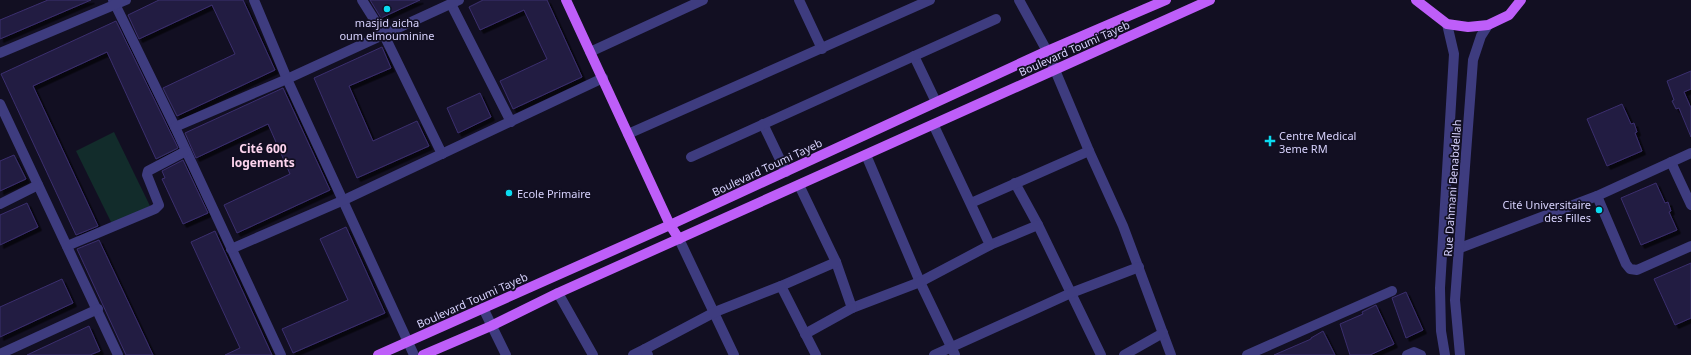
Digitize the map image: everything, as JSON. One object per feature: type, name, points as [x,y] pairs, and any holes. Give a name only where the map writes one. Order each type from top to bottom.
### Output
[{"type":"main road","points":[[566,0],[670,225],[679,239]]},
{"type":"main road","name":"Boulevard Toumi Tayeb","points":[[378,355],[670,225],[1047,51],[1166,0]]},
{"type":"main road","name":"Boulevard Toumi Tayeb","points":[[423,355],[491,326],[558,293],[934,126],[1055,69],[1210,0]]},
{"type":"main road","points":[[1416,0],[1447,24],[1468,27],[1488,25],[1509,15],[1521,0]]},
{"type":"street","points":[[0,54],[114,2],[126,0]]},
{"type":"street","points":[[254,0],[287,79],[344,200],[414,355]]},
{"type":"street","points":[[362,0],[384,35],[442,154]]},
{"type":"street","points":[[590,52],[703,0]]},
{"type":"street","points":[[799,0],[822,49]]},
{"type":"street","points":[[628,134],[930,0]]},
{"type":"street","points":[[1019,0],[1047,51],[1089,151],[1123,226],[1171,355]]},
{"type":"street","points":[[114,2],[175,127],[281,355]]},
{"type":"street","points":[[175,127],[287,79],[455,2],[510,122]]},
{"type":"street","points":[[691,157],[996,19]]},
{"type":"street","name":"Rue Dahmani Benabdellah","points":[[1445,355],[1441,330],[1440,288],[1454,54],[1447,24]]},
{"type":"street","name":"Rue Dahmani Benabdellah","points":[[1460,355],[1456,300],[1473,60],[1481,36],[1488,25]]},
{"type":"street","points":[[914,56],[936,102]]},
{"type":"street","points":[[232,249],[344,200],[603,78]]},
{"type":"street","points":[[0,104],[98,309],[118,355]]},
{"type":"street","points":[[763,124],[786,172]]},
{"type":"street","points":[[934,126],[990,245]]},
{"type":"street","points":[[67,246],[155,209],[159,205],[147,175],[148,171],[186,151]]},
{"type":"street","points":[[971,203],[1089,151]]},
{"type":"street","points":[[1460,248],[1598,196],[1691,153]]},
{"type":"street","points":[[866,155],[920,282],[953,351]]},
{"type":"street","points":[[1671,162],[1691,205]]},
{"type":"street","points":[[1015,183],[1038,225],[1101,355]]},
{"type":"street","points":[[0,204],[38,185]]},
{"type":"street","points":[[799,185],[836,262],[852,308]]},
{"type":"street","points":[[1598,196],[1626,264],[1630,269],[1637,270],[1691,246]]},
{"type":"street","points":[[805,334],[852,308],[920,282],[990,245],[1038,225]]},
{"type":"street","points":[[679,239],[716,312],[734,355]]},
{"type":"street","points":[[633,355],[646,352],[716,312],[836,262]]},
{"type":"street","points":[[934,355],[953,351],[1071,293],[1139,267]]},
{"type":"street","points":[[780,286],[816,355]]},
{"type":"street","points":[[1247,355],[1392,291]]},
{"type":"street","points":[[558,293],[593,355]]},
{"type":"street","points":[[483,308],[506,355]]},
{"type":"street","points":[[0,354],[98,309]]},
{"type":"street","points":[[1124,355],[1163,333]]},
{"type":"street","points":[[1407,355],[1414,352],[1421,355]]},
{"type":"green space","points":[[114,132],[150,206],[112,224],[76,151]]},
{"type":"building","points":[[48,0],[91,0],[0,39],[0,20]]},
{"type":"building","points":[[159,0],[243,0],[275,70],[177,116],[163,88],[235,54],[212,5],[139,39],[128,15]]},
{"type":"building","name":"masjid aicha oum elmouminine","points":[[370,0],[420,0],[381,18]]},
{"type":"building","points":[[483,0],[547,0],[582,77],[513,109],[500,81],[547,59],[524,10],[480,30],[469,7]]},
{"type":"building","points":[[116,21],[178,148],[156,159],[107,52],[33,86],[98,226],[76,235],[1,74]]},
{"type":"building","points":[[382,47],[391,68],[349,86],[373,141],[417,121],[429,146],[357,178],[314,78]]},
{"type":"building","points":[[1691,71],[1691,89],[1684,92],[1691,108],[1691,137],[1679,108],[1676,109],[1672,101],[1674,100],[1667,81]]},
{"type":"building","points":[[283,88],[330,190],[237,233],[224,205],[290,174],[268,124],[196,158],[185,133]]},
{"type":"building","points":[[480,93],[491,117],[458,133],[447,108]]},
{"type":"building","points":[[1622,104],[1631,124],[1634,123],[1637,132],[1635,133],[1642,151],[1607,166],[1587,119]]},
{"type":"building","points":[[14,155],[26,179],[0,191],[0,161]]},
{"type":"building","points":[[183,160],[208,213],[183,224],[162,179],[165,178],[162,171]]},
{"type":"building","points":[[1656,183],[1665,203],[1668,202],[1671,211],[1669,212],[1677,230],[1641,245],[1621,198]]},
{"type":"building","points":[[27,203],[38,227],[0,245],[0,215]]},
{"type":"building","points":[[346,227],[385,313],[293,353],[282,329],[348,300],[320,239]]},
{"type":"building","points":[[215,231],[272,355],[225,355],[240,348],[191,242]]},
{"type":"building","points":[[99,240],[153,355],[126,355],[77,249]]},
{"type":"building","points":[[1691,263],[1691,318],[1675,325],[1654,279]]},
{"type":"building","points":[[62,279],[73,303],[0,337],[0,307]]},
{"type":"building","points":[[1406,292],[1423,330],[1406,338],[1392,298]]},
{"type":"building","points":[[1376,305],[1394,344],[1370,355],[1350,355],[1340,324],[1363,314],[1362,312]]},
{"type":"building","points":[[89,326],[100,351],[90,355],[27,355]]},
{"type":"building","points":[[1323,331],[1335,355],[1274,355],[1311,339]]},
{"type":"place","name":"masjid aicha oum elmouminine","points":[[387,9]]},
{"type":"place","name":"Centre Medical 3eme RM","points":[[1270,141]]},
{"type":"place","name":"Ecole Primaire","points":[[509,193]]},
{"type":"place","name":"Cité Universitaire des Filles","points":[[1599,210]]},
{"type":"district","name":"Cité 600 logements","points":[[263,155]]}]
